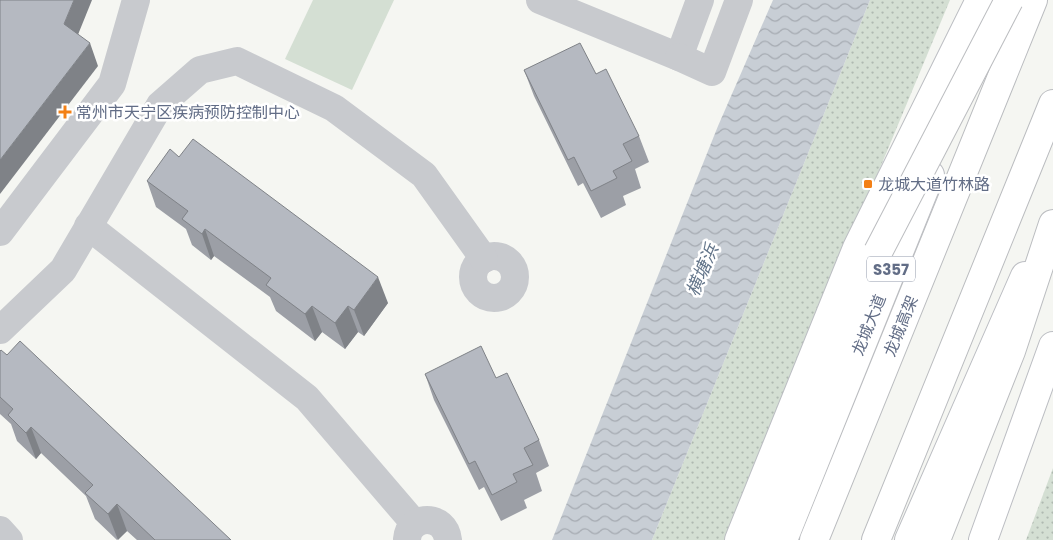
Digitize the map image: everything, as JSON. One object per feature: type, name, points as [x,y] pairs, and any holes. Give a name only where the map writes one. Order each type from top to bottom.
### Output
[{"type":"main road","points":[[739,540],[857,248],[980,0]]},
{"type":"main road","name":"龙城大道","points":[[783,540],[892,265],[1003,0]]},
{"type":"main road","points":[[761,540],[878,252],[1009,0]]},
{"type":"main road","name":"龙城高架","points":[[814,540],[1033,0]]},
{"type":"main road","points":[[876,540],[1053,104]]},
{"type":"main road","points":[[909,540],[1053,212]]},
{"type":"main road","points":[[936,540],[1011,351],[1053,224]]},
{"type":"main road","points":[[983,540],[1053,346]]},
{"type":"lane","points":[[0,232],[112,84],[136,0]]},
{"type":"lane","points":[[540,0],[712,72],[739,0]]},
{"type":"lane","points":[[679,57],[700,0]]},
{"type":"lane","points":[[0,330],[63,270],[160,105],[200,70],[237,61],[334,108],[424,175],[484,259]]},
{"type":"lane","points":[[88,226],[307,398],[411,532],[421,521],[435,521],[446,530],[448,540]]},
{"type":"lane","points":[[0,530],[9,540]]},
{"type":"shaded area","points":[[313,0],[394,0],[352,90],[285,59]]},
{"type":"shaded area","points":[[870,0],[950,0],[725,540],[652,540]]},
{"type":"shaded area","points":[[1053,468],[1053,540],[1026,540]]},
{"type":"water","name":"横塘浜","points":[[773,0],[870,0],[652,540],[552,540],[718,126]]},
{"type":"building","points":[[0,0],[74,0],[64,24],[90,43],[0,160]]},
{"type":"building","points":[[580,43],[596,74],[606,69],[639,136],[623,144],[632,161],[613,171],[617,178],[591,191],[574,157],[568,160],[524,70]]},
{"type":"building","points":[[193,139],[378,277],[354,310],[348,306],[335,323],[312,306],[305,314],[266,285],[271,278],[205,229],[202,234],[182,219],[188,211],[147,181],[170,149],[179,157]]},
{"type":"building","points":[[20,341],[231,540],[155,540],[117,504],[108,514],[85,493],[93,485],[31,427],[26,433],[8,415],[13,409],[0,397],[0,351],[7,355]]},
{"type":"building","points":[[481,346],[496,378],[507,373],[539,440],[524,448],[533,465],[513,474],[517,482],[492,495],[475,461],[469,464],[425,374]]},
{"type":"place","name":"常州市天宁区疾病预防控制中心","points":[[65,112]]},
{"type":"place","name":"龙城大道竹林路","points":[[868,184]]}]
